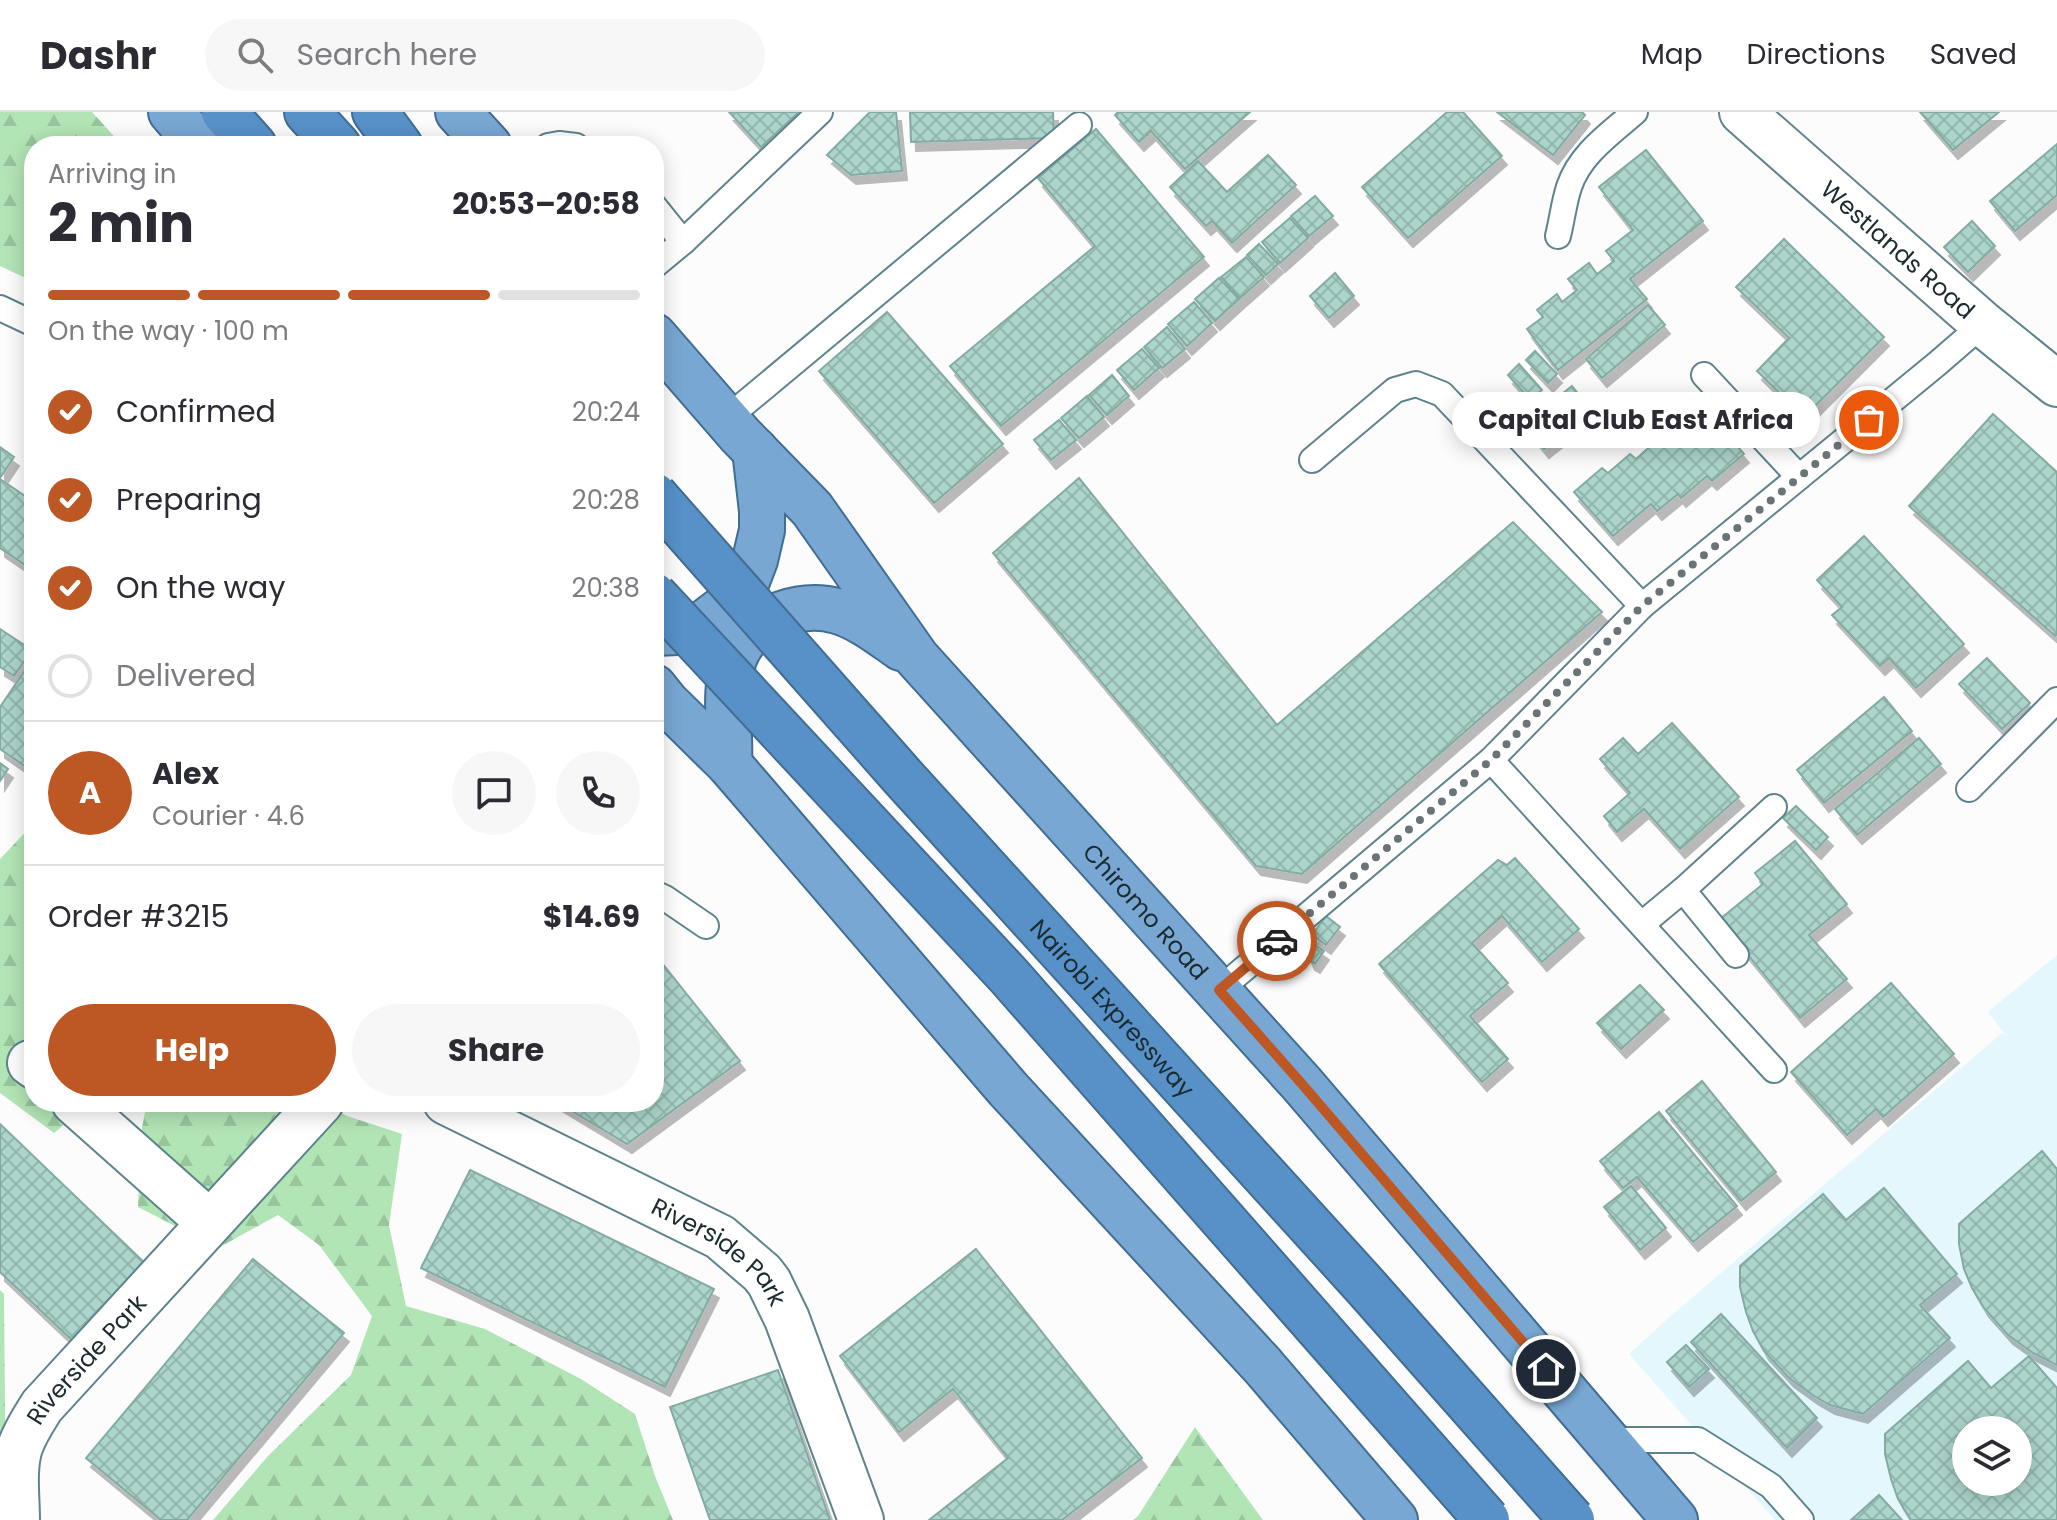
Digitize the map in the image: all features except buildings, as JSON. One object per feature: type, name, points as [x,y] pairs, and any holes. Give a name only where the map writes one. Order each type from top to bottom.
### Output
[{"type":"highway","points":[[171,112],[191,136]]},
{"type":"highway","points":[[224,112],[245,136]]},
{"type":"highway","points":[[307,112],[329,136]]},
{"type":"highway","points":[[375,112],[393,136]]},
{"type":"highway","points":[[458,112],[480,136]]},
{"type":"highway","name":"Chiromo Road","points":[[664,347],[740,434],[812,509],[917,658],[1302,1084],[1675,1520]]},
{"type":"highway","points":[[664,633],[678,632],[704,623],[738,597],[747,581],[762,530],[762,511],[740,434]]},
{"type":"highway","name":"Nairobi Expressway","points":[[664,503],[891,764],[1345,1263],[1572,1520]]},
{"type":"highway","points":[[664,606],[1009,976],[1487,1520]]},
{"type":"highway","points":[[729,764],[728,702],[734,661],[743,641],[774,617],[808,608],[835,610],[860,620],[917,658]]},
{"type":"highway","points":[[664,706],[729,764],[1008,1089],[1263,1366],[1395,1520]]},
{"type":"street","name":"Westlands Road","points":[[1742,112],[1983,324],[2057,384]]},
{"type":"street","points":[[85,1112],[209,1222]]},
{"type":"street","name":"Riverside Park","points":[[17,1520],[19,1449],[42,1406],[312,1112]]},
{"type":"street","name":"Riverside Park","points":[[466,1112],[720,1237],[762,1273],[787,1319],[861,1520]]},
{"type":"lane","points":[[664,258],[820,112]]},
{"type":"lane","points":[[1558,236],[1570,186],[1578,169],[1591,151],[1635,112]]},
{"type":"lane","points":[[740,434],[1079,125]]},
{"type":"lane","points":[[664,218],[683,242]]},
{"type":"lane","points":[[0,308],[24,319]]},
{"type":"lane","points":[[1219,990],[1491,760],[1642,606],[1983,324]]},
{"type":"lane","points":[[1704,375],[1799,477]]},
{"type":"lane","points":[[1312,460],[1395,390],[1416,384],[1442,394],[1642,606]]},
{"type":"lane","points":[[1969,789],[2057,700]]},
{"type":"lane","points":[[1491,760],[1774,1070]]},
{"type":"lane","points":[[1642,924],[1774,807]]},
{"type":"lane","points":[[1683,890],[1736,955]]},
{"type":"lane","points":[[664,898],[706,926]]},
{"type":"lane","points":[[1607,1440],[1698,1440],[1771,1486],[1801,1520]]},
{"type":"shaded area","points":[[2057,955],[2057,1520],[1775,1520],[1629,1354],[2002,1033],[2007,1037],[1988,1012]]},
{"type":"green space","points":[[0,112],[92,112],[114,136],[24,136],[24,277],[0,266]]},
{"type":"green space","points":[[24,834],[24,1111],[0,1093],[0,859]]},
{"type":"green space","points":[[26,1112],[80,1112],[54,1133]]},
{"type":"green space","points":[[145,1112],[340,1112],[402,1134],[389,1225],[406,1306],[485,1329],[581,1379],[635,1414],[673,1520],[213,1520],[268,1456],[351,1375],[372,1316],[319,1245],[278,1215],[218,1248],[138,1207],[141,1133]]},
{"type":"green space","points":[[0,1290],[4,1294],[6,1520],[0,1520]]},
{"type":"green space","points":[[1195,1427],[1263,1520],[1133,1520]]},
{"type":"way so far","points":[[1277,941],[1491,760],[1642,606],[1869,420]]},
{"type":"place","name":"Capital Club East Africa","points":[[1869,420]]},
{"type":"route","points":[[1277,941],[1219,990],[1546,1369]]}]
